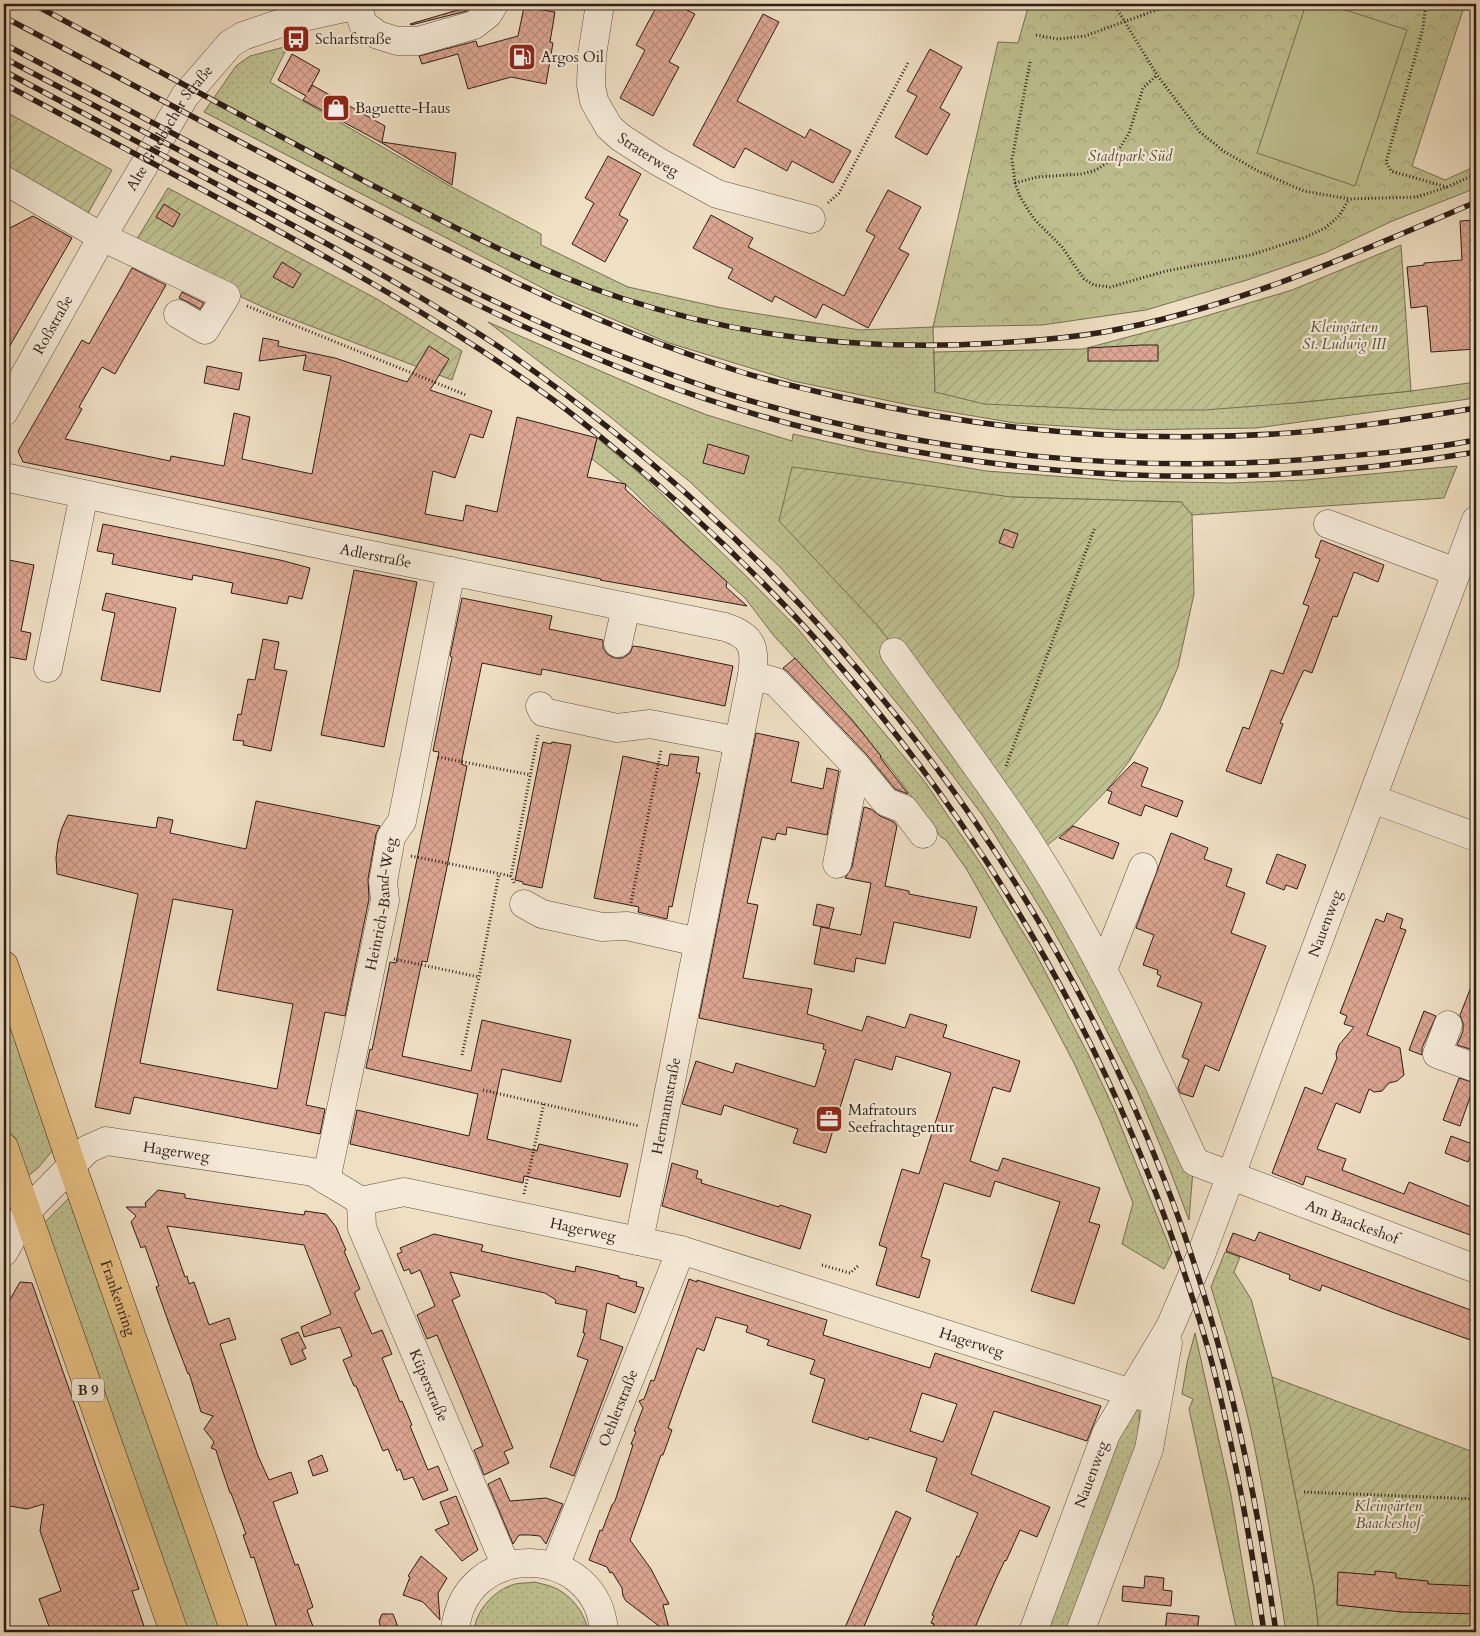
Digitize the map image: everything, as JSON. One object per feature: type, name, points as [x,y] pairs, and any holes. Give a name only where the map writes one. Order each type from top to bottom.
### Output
[{"type":"main road","name":"Frankenring","points":[[4,965],[72,1166],[235,1632]]},
{"type":"main road","name":"B 9","points":[[4,1147],[174,1632]]},
{"type":"street","points":[[360,4],[363,24],[378,35],[397,40],[418,41],[474,25],[488,14],[494,4]]},
{"type":"street","name":"Alte Gladbacher Straße","points":[[102,237],[185,96],[230,44],[243,36],[316,9],[360,4]]},
{"type":"street","name":"Straterweg","points":[[600,4],[592,55],[590,86],[594,101],[609,127],[620,137],[657,162],[717,194],[811,219]]},
{"type":"street","points":[[4,180],[102,237],[226,296],[205,330],[178,314]]},
{"type":"street","name":"Roßstraße","points":[[4,412],[102,237]]},
{"type":"street","name":"Adlerstraße","points":[[4,477],[451,571],[615,597],[725,627],[747,638]]},
{"type":"street","points":[[48,668],[84,495]]},
{"type":"street","name":"Nauenweg","points":[[1033,1632],[1106,1434],[1170,1327],[1201,1255],[1476,520]]},
{"type":"street","points":[[1328,524],[1456,572]]},
{"type":"street","name":"Heinrich-Band-Weg","points":[[326,1180],[385,900],[383,882],[389,851],[392,837],[402,821],[417,753],[451,571]]},
{"type":"street","points":[[615,597],[618,643]]},
{"type":"street","name":"Hermannstraße","points":[[639,1241],[752,675],[754,649],[747,638]]},
{"type":"street","name":"Am Baackeshof","points":[[894,652],[1036,854],[1134,1028],[1195,1162],[1476,1269]]},
{"type":"street","points":[[752,675],[776,682],[856,766],[886,802],[904,809],[923,834]]},
{"type":"street","points":[[541,709],[617,728],[650,724],[739,741]]},
{"type":"street","points":[[837,864],[856,766]]},
{"type":"street","points":[[1373,799],[1476,837]]},
{"type":"street","points":[[1103,970],[1142,867]]},
{"type":"street","points":[[524,904],[542,914],[602,927],[627,926],[698,942]]},
{"type":"street","points":[[1448,1025],[1437,1054],[1476,1068]]},
{"type":"street","name":"Hagerweg","points":[[4,1252],[26,1212],[88,1149],[106,1141],[313,1172],[361,1201],[404,1192],[681,1250],[1158,1401]]},
{"type":"street","name":"Küperstraße","points":[[361,1201],[362,1228],[506,1566]]},
{"type":"street","name":"Oehlerstraße","points":[[555,1566],[681,1250]]},
{"type":"street","name":"Nauenweg","points":[[1080,1632],[1149,1449],[1170,1327]]},
{"type":"street","points":[[456,1632],[456,1622],[462,1603],[474,1587],[488,1574],[506,1566],[530,1562],[555,1566],[572,1575],[587,1588],[598,1605],[604,1623],[604,1632]]},
{"type":"path","points":[[1114,4],[1157,75],[1200,132],[1225,152],[1258,171],[1304,191],[1349,199],[1417,197],[1447,188],[1476,174]]},
{"type":"path","points":[[1426,4],[1423,28],[1386,162],[1391,170],[1447,188]]},
{"type":"path","points":[[1036,35],[1058,39],[1085,36],[1158,9]]},
{"type":"path","points":[[1030,62],[1012,158],[1015,184],[1020,198],[1034,218],[1062,247],[1084,279],[1094,285],[1110,287],[1166,271],[1251,255],[1306,237],[1325,228],[1339,216],[1349,199]]},
{"type":"path","points":[[811,219],[839,193],[908,63]]},
{"type":"path","points":[[1015,184],[1038,177],[1082,174],[1096,170],[1108,162],[1118,151],[1129,133],[1144,88],[1157,75]]},
{"type":"path","points":[[226,296],[256,310],[466,395]]},
{"type":"path","points":[[991,788],[1000,781],[1094,527]]},
{"type":"path","points":[[524,904],[511,876],[531,775],[541,709]]},
{"type":"path","points":[[627,926],[666,727]]},
{"type":"path","points":[[417,753],[531,775]]},
{"type":"path","points":[[389,851],[511,876]]},
{"type":"path","points":[[462,1055],[499,874]]},
{"type":"path","points":[[373,955],[479,977]]},
{"type":"path","points":[[483,1090],[661,1130]]},
{"type":"path","points":[[520,1217],[544,1103]]},
{"type":"path","points":[[822,1265],[850,1273],[859,1265]]},
{"type":"path","points":[[1304,1492],[1476,1499]]},
{"type":"green space","name":"Stadtpark Süd","points":[[1029,4],[1465,4],[1412,166],[1445,180],[1476,166],[1476,188],[1390,222],[1325,253],[1247,280],[1146,310],[1042,325],[933,327],[998,42],[1018,43]]},
{"type":"green space","points":[[1306,4],[1327,4],[1407,30],[1355,186],[1257,153]]},
{"type":"green space","points":[[288,46],[270,82],[452,187],[541,234],[541,245],[628,287],[722,308],[860,330],[933,327],[935,392],[1294,403],[1476,382],[1476,398],[1256,428],[1126,430],[1015,423],[914,406],[793,381],[669,343],[556,295],[204,112],[236,66],[250,56]]},
{"type":"green space","points":[[4,111],[112,170],[87,215],[4,169]]},
{"type":"green space","points":[[168,188],[377,299],[462,351],[452,380],[274,312],[132,247]]},
{"type":"green space","name":"Kleingärten St. Ludwig III","points":[[1401,245],[1411,391],[1205,410],[1115,410],[984,404],[935,392],[934,352],[1083,349],[1199,318],[1292,290]]},
{"type":"green space","points":[[488,322],[658,396],[707,415],[792,441],[793,434],[869,451],[986,471],[1122,481],[1230,483],[1306,480],[1457,466],[1444,498],[1192,515],[1181,502],[1011,497],[877,625],[896,649],[1040,870],[1193,1170],[1189,1220],[1138,1092],[1047,919],[983,816],[914,724],[845,640],[780,567],[689,481]]},
{"type":"green space","points":[[597,438],[646,479],[798,629],[925,782],[983,867],[1034,950],[1114,1109],[1172,1253],[1164,1269],[1122,1244],[1133,1203],[1099,1118],[1074,1063],[1046,1010],[967,870],[946,840],[941,837],[853,721],[774,636],[745,598],[680,539],[632,490],[592,459]]},
{"type":"green space","points":[[792,467],[1011,497],[1181,502],[1192,515],[1194,594],[1178,667],[1160,709],[1130,760],[1107,790],[1073,825],[1041,850],[935,699],[877,625],[779,521]]},
{"type":"green space","points":[[4,989],[57,1145],[38,1168],[28,1176],[11,1141],[4,1121]]},
{"type":"green space","points":[[75,1192],[228,1632],[183,1632],[41,1226]]},
{"type":"green space","points":[[1225,1252],[1240,1257],[1234,1272],[1251,1299],[1272,1377],[1314,1589],[1319,1632],[1286,1632],[1265,1503],[1250,1426],[1237,1373],[1211,1287]]},
{"type":"green space","points":[[1195,1333],[1231,1495],[1254,1632],[1237,1632],[1189,1409],[1193,1399],[1182,1394],[1187,1363]]},
{"type":"green space","name":"Kleingärten Baackeshof","points":[[1272,1377],[1476,1453],[1476,1632],[1319,1632],[1314,1589]]},
{"type":"green space","points":[[1139,1407],[1140,1447],[1068,1632],[1042,1632],[1113,1446]]},
{"type":"green space","points":[[535,1582],[555,1588],[567,1595],[581,1612],[588,1632],[474,1632],[478,1616],[493,1596],[515,1584]]},
{"type":"building","points":[[658,4],[675,4],[695,14],[669,62],[679,67],[653,116],[620,98],[645,50],[636,45]]},
{"type":"building","points":[[468,7],[467,11],[410,24]]},
{"type":"building","points":[[524,7],[555,12],[550,42],[553,43],[546,84],[511,77],[468,89],[458,54],[422,64],[419,56],[476,41],[478,47],[518,36]]},
{"type":"building","points":[[763,14],[779,22],[737,101],[805,138],[810,129],[851,151],[833,183],[792,161],[787,171],[745,148],[734,168],[693,145]]},
{"type":"building","points":[[930,49],[962,67],[940,108],[950,114],[927,155],[895,137],[917,96],[907,91]]},
{"type":"building","points":[[292,54],[320,70],[308,92],[312,85],[385,126],[382,142],[456,153],[452,185],[382,143],[303,100],[306,96],[278,80]]},
{"type":"building","points":[[608,156],[641,174],[619,215],[628,220],[605,262],[572,244],[594,203],[585,198]]},
{"type":"building","points":[[888,190],[921,207],[899,249],[909,254],[868,328],[823,304],[816,318],[775,296],[772,302],[728,278],[733,269],[693,248],[711,215],[753,238],[748,247],[844,296],[875,236],[866,231]]},
{"type":"building","points":[[164,204],[180,214],[173,227],[156,217]]},
{"type":"building","points":[[33,216],[72,238],[4,356],[4,231]]},
{"type":"building","points":[[1476,220],[1476,349],[1431,352],[1427,306],[1411,308],[1407,267],[1424,265],[1424,263],[1462,260],[1460,221]]},
{"type":"building","points":[[282,262],[301,274],[293,288],[273,277]]},
{"type":"building","points":[[132,268],[166,285],[115,374],[102,367],[79,407],[82,409],[65,439],[170,461],[171,456],[224,466],[234,413],[250,417],[242,459],[312,474],[331,376],[303,370],[306,355],[259,361],[263,338],[279,341],[278,346],[335,358],[407,382],[429,346],[449,359],[430,390],[492,411],[483,438],[470,434],[455,478],[433,471],[425,514],[463,521],[466,505],[497,512],[517,417],[597,438],[587,477],[626,484],[625,489],[727,582],[726,587],[747,606],[600,580],[23,462],[18,451],[82,340],[89,344]]},
{"type":"building","points":[[182,292],[204,303],[200,309],[179,298]]},
{"type":"building","points":[[1158,345],[1158,361],[1088,361],[1088,348]]},
{"type":"building","points":[[207,366],[242,373],[239,390],[204,383]]},
{"type":"building","points":[[708,444],[749,456],[744,474],[703,463]]},
{"type":"building","points":[[103,524],[280,560],[310,568],[302,599],[289,596],[287,604],[231,593],[233,583],[193,575],[192,580],[112,564],[114,554],[97,551]]},
{"type":"building","points":[[1004,529],[1018,534],[1013,548],[999,543]]},
{"type":"building","points":[[1321,540],[1384,565],[1378,582],[1354,572],[1337,617],[1333,616],[1312,673],[1304,670],[1280,723],[1283,724],[1261,784],[1226,771],[1243,727],[1249,729],[1271,670],[1283,674],[1309,606],[1303,604],[1320,559],[1315,557]]},
{"type":"building","points":[[4,559],[34,565],[21,631],[31,633],[26,660],[4,656]]},
{"type":"building","points":[[354,570],[417,582],[384,747],[321,735]]},
{"type":"building","points":[[106,593],[176,608],[160,692],[101,680],[115,613],[102,610]]},
{"type":"building","points":[[462,598],[552,616],[549,629],[603,640],[603,648],[607,654],[614,658],[623,658],[630,653],[633,646],[733,666],[725,706],[542,669],[541,675],[482,663],[461,764],[467,766],[446,872],[427,962],[422,961],[402,1056],[471,1071],[482,1020],[571,1040],[561,1082],[502,1069],[487,1139],[537,1151],[539,1144],[628,1164],[620,1197],[524,1176],[523,1183],[350,1144],[357,1110],[469,1136],[478,1094],[366,1068],[370,1049],[372,1050],[390,962],[396,963],[439,752],[433,751]]},
{"type":"building","points":[[263,639],[279,642],[274,669],[287,671],[271,751],[243,745],[244,741],[233,740],[238,714],[241,715],[248,679],[255,680]]},
{"type":"building","points":[[795,658],[853,721],[908,794],[895,789],[867,755],[783,668]]},
{"type":"building","points":[[756,733],[799,742],[791,782],[823,789],[827,768],[839,771],[827,835],[787,827],[786,835],[777,833],[775,840],[762,837],[747,903],[758,905],[743,978],[812,989],[807,1014],[862,1031],[867,1016],[905,1028],[910,1014],[947,1025],[943,1037],[1020,1061],[1010,1092],[993,1087],[970,1161],[998,1171],[1003,1158],[1100,1188],[1089,1222],[1100,1225],[1074,1304],[1031,1291],[1060,1202],[995,1181],[990,1197],[944,1183],[921,1257],[930,1260],[919,1298],[876,1285],[887,1248],[879,1245],[902,1169],[919,1174],[951,1073],[896,1056],[892,1070],[855,1059],[826,1153],[793,1143],[798,1129],[724,1105],[721,1115],[682,1104],[696,1061],[733,1073],[736,1063],[815,1087],[826,1050],[823,1049],[824,1044],[699,1018]]},
{"type":"building","points":[[543,742],[571,745],[542,888],[523,884],[523,882],[515,880]]},
{"type":"building","points":[[670,754],[699,757],[696,773],[700,773],[672,907],[669,906],[667,919],[638,912],[639,907],[594,898],[623,756],[668,766]]},
{"type":"building","points":[[1134,762],[1148,768],[1141,786],[1183,801],[1177,817],[1145,805],[1141,816],[1108,803],[1112,792],[1107,790]]},
{"type":"building","points":[[256,801],[380,826],[376,834],[368,879],[369,899],[345,1016],[325,1012],[306,1105],[325,1109],[320,1134],[134,1097],[130,1114],[95,1107],[138,894],[57,874],[58,842],[68,815],[156,828],[158,817],[173,820],[170,833],[246,849]],"holes":[[[173,899],[233,910],[217,990],[293,1004],[277,1089],[140,1063]]]},
{"type":"building","points":[[864,807],[894,822],[897,826],[885,886],[909,891],[909,894],[977,907],[970,938],[894,922],[885,964],[856,958],[854,972],[814,964],[821,927],[861,935],[871,883],[845,878],[852,867]]},
{"type":"building","points":[[1073,826],[1119,843],[1113,859],[1059,838]]},
{"type":"building","points":[[1171,833],[1208,848],[1204,859],[1232,869],[1226,886],[1245,893],[1231,933],[1266,946],[1219,1071],[1205,1065],[1193,1097],[1180,1093],[1178,1088],[1189,1060],[1182,1057],[1202,1003],[1157,986],[1161,976],[1157,974],[1158,970],[1143,965],[1154,935],[1136,928]]},
{"type":"building","points":[[1277,854],[1306,865],[1297,889],[1286,885],[1284,890],[1266,883]]},
{"type":"building","points":[[817,904],[834,908],[829,928],[813,925]]},
{"type":"building","points":[[1387,913],[1403,919],[1400,928],[1406,930],[1367,1035],[1400,1048],[1404,1075],[1397,1081],[1389,1083],[1382,1091],[1374,1092],[1369,1089],[1360,1113],[1336,1103],[1317,1149],[1346,1159],[1342,1170],[1404,1194],[1409,1182],[1476,1209],[1476,1237],[1306,1176],[1303,1185],[1272,1173],[1305,1087],[1322,1094],[1337,1058],[1336,1054],[1339,1045],[1354,1027],[1344,1024],[1347,1016],[1340,1013],[1376,919],[1384,922]]},
{"type":"building","points":[[1475,977],[1476,1051],[1457,1045],[1463,1031],[1460,1015]]},
{"type":"building","points":[[1424,1011],[1436,1016],[1422,1048],[1422,1055],[1409,1050]]},
{"type":"building","points":[[1459,1078],[1475,1083],[1460,1126],[1443,1120]]},
{"type":"building","points":[[1451,1136],[1475,1145],[1468,1162],[1445,1153]]},
{"type":"building","points":[[672,1163],[698,1171],[696,1178],[702,1180],[701,1183],[811,1215],[800,1249],[662,1206]]},
{"type":"building","points":[[158,1190],[185,1194],[185,1198],[218,1203],[304,1215],[305,1211],[326,1214],[336,1227],[346,1250],[344,1251],[360,1289],[355,1292],[355,1295],[372,1334],[382,1330],[392,1354],[382,1358],[400,1402],[402,1401],[412,1425],[410,1426],[428,1470],[438,1466],[448,1490],[423,1500],[413,1477],[404,1480],[400,1469],[397,1471],[388,1449],[383,1451],[343,1360],[352,1356],[340,1327],[304,1337],[301,1327],[331,1314],[304,1245],[167,1226],[185,1277],[187,1276],[189,1284],[194,1282],[209,1325],[229,1318],[236,1339],[220,1344],[258,1456],[269,1480],[291,1472],[298,1493],[273,1502],[295,1565],[298,1564],[313,1607],[307,1610],[315,1632],[278,1632],[254,1557],[251,1558],[243,1535],[246,1534],[216,1450],[211,1448],[214,1442],[204,1429],[213,1416],[201,1412],[189,1373],[156,1287],[159,1286],[145,1246],[141,1248],[131,1222],[136,1216],[126,1207],[146,1207],[145,1203]]},
{"type":"building","points":[[1259,1232],[1476,1312],[1476,1342],[1322,1285],[1320,1291],[1289,1279],[1290,1275],[1226,1251],[1233,1233],[1255,1241]]},
{"type":"building","points":[[434,1234],[483,1245],[481,1251],[516,1259],[575,1272],[576,1266],[619,1276],[619,1278],[637,1282],[636,1286],[644,1288],[635,1313],[607,1303],[600,1339],[623,1347],[574,1476],[550,1467],[588,1360],[577,1356],[585,1333],[583,1333],[587,1310],[555,1303],[556,1300],[545,1293],[450,1272],[460,1296],[452,1300],[513,1448],[504,1452],[509,1463],[484,1475],[474,1450],[483,1446],[437,1335],[427,1339],[417,1315],[435,1306],[420,1270],[411,1274],[409,1269],[404,1271],[397,1254],[402,1252],[400,1248]]},
{"type":"building","points":[[689,1279],[827,1320],[823,1335],[930,1368],[935,1353],[1101,1406],[1087,1441],[994,1411],[971,1474],[1050,1507],[1037,1537],[1020,1530],[973,1632],[930,1632],[934,1624],[931,1623],[934,1616],[932,1615],[978,1513],[926,1491],[937,1458],[869,1437],[868,1440],[812,1422],[825,1379],[810,1374],[815,1360],[767,1345],[769,1340],[746,1332],[748,1326],[716,1317],[704,1351],[697,1348],[668,1428],[672,1430],[630,1540],[651,1569],[669,1604],[663,1605],[670,1632],[667,1632],[626,1601],[622,1588],[607,1567],[589,1560],[600,1530],[602,1531],[615,1501],[633,1445],[631,1444],[636,1432],[634,1431],[643,1408],[639,1401],[644,1399],[651,1380],[654,1381]],"holes":[[[922,1393],[957,1404],[943,1442],[910,1431]]]},
{"type":"building","points":[[20,1282],[32,1283],[139,1589],[132,1591],[146,1632],[51,1632],[39,1599],[61,1591],[40,1531],[44,1504],[27,1509],[4,1505],[4,1310]]},
{"type":"building","points":[[298,1332],[306,1348],[302,1350],[306,1359],[291,1365],[281,1339]]},
{"type":"building","points":[[322,1455],[328,1471],[313,1476],[308,1461]]},
{"type":"building","points":[[500,1478],[510,1501],[546,1498],[563,1504],[546,1544],[540,1536],[519,1535],[513,1544],[488,1484]]},
{"type":"building","points":[[456,1496],[478,1550],[462,1561],[435,1530],[449,1524],[440,1502]]},
{"type":"building","points":[[896,1511],[911,1518],[862,1632],[843,1632]]},
{"type":"building","points":[[421,1556],[447,1578],[438,1593],[440,1620],[423,1602],[403,1595],[410,1577],[408,1576]]},
{"type":"building","points":[[1375,1571],[1396,1573],[1396,1578],[1428,1581],[1428,1584],[1476,1586],[1476,1614],[1402,1612],[1337,1605],[1338,1572],[1375,1575]]},
{"type":"building","points":[[1145,1576],[1164,1578],[1163,1590],[1172,1591],[1171,1606],[1122,1601],[1123,1586],[1144,1588]]},
{"type":"building","points":[[1167,1613],[1199,1616],[1197,1632],[1165,1632]]},
{"type":"building","points":[[382,1614],[393,1614],[400,1632],[382,1632],[379,1621]]},
{"type":"railway","points":[[33,4],[368,183],[461,231],[524,260],[621,298],[667,312],[760,332],[854,343],[901,345],[996,343],[1104,332],[1153,322],[1200,309],[1294,278],[1476,202]]},
{"type":"railway","points":[[4,17],[361,206],[466,259],[627,331],[682,352],[764,379],[845,398],[951,418],[1005,426],[1112,435],[1166,437],[1274,434],[1375,424],[1476,408]]},
{"type":"railway","points":[[4,44],[420,264],[526,316],[598,347],[681,378],[731,395],[805,416],[879,433],[955,446],[1030,456],[1107,462],[1183,464],[1260,462],[1389,452],[1476,440]]},
{"type":"railway","points":[[4,58],[473,303],[560,343],[649,379],[749,412],[850,438],[954,458],[1058,470],[1163,476],[1268,475],[1373,467],[1476,452]]},
{"type":"railway","points":[[4,71],[355,260],[452,316],[514,357],[620,437],[720,525],[814,619],[900,720],[978,827],[1049,939],[1111,1057],[1164,1179],[1202,1290],[1233,1402],[1257,1517],[1276,1632]]},
{"type":"railway","points":[[4,84],[218,198],[388,293],[471,344],[552,399],[626,458],[719,540],[806,628],[886,722],[960,822],[1026,926],[1086,1034],[1137,1147],[1181,1263],[1212,1363],[1242,1497],[1264,1632]]},
{"type":"place","name":"Scharfstraße","points":[[296,39]]},
{"type":"place","name":"Argos Oil","points":[[522,57]]},
{"type":"place","name":"Baguette-Haus","points":[[336,108]]},
{"type":"place","name":"Mafratours Seefrachtagentur","points":[[829,1119]]}]
